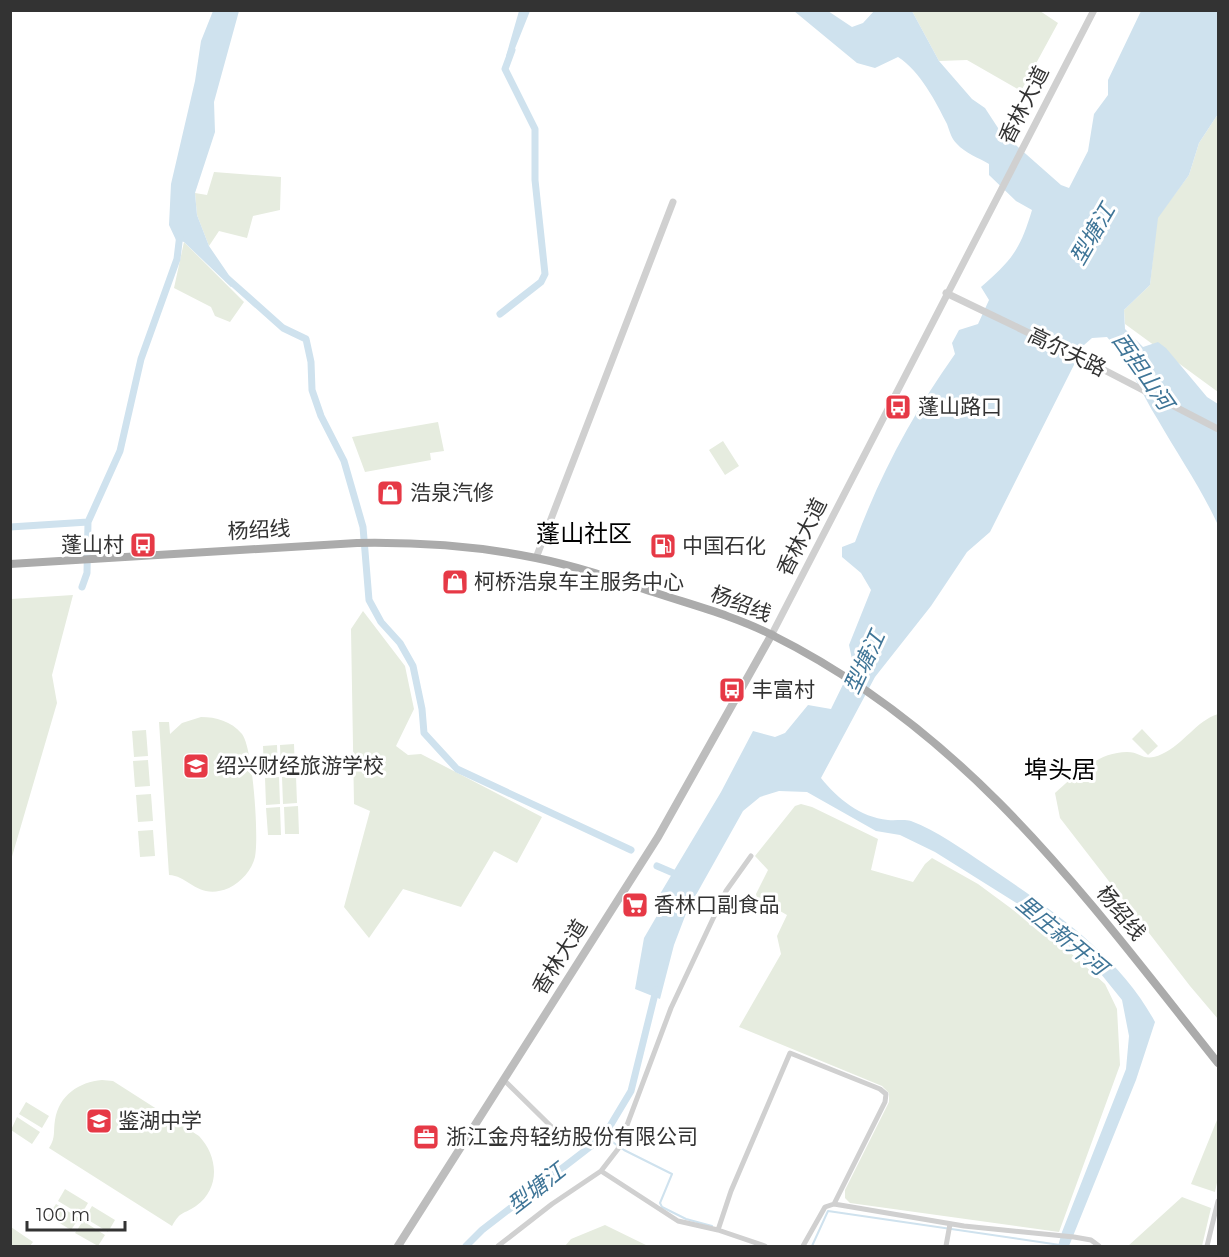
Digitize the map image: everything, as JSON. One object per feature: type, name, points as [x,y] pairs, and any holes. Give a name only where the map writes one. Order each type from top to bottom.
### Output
[{"type":"main road","name":"杨绍线","points":[[10,564],[98,560],[255,547],[357,543],[465,548],[536,558],[592,572],[772,634],[877,697],[920,728],[976,778],[1043,847],[1218,1063]]},
{"type":"main road","name":"香林大道","points":[[398,1246],[658,837],[772,634]]},
{"type":"street","name":"香林大道","points":[[772,634],[1094,10]]},
{"type":"street","points":[[536,558],[673,202]]},
{"type":"street","name":"高尔夫路","points":[[946,293],[1086,360],[1218,429]]},
{"type":"street","points":[[498,1246],[552,1204],[601,1172],[619,1147],[671,1008],[726,891],[751,856]]},
{"type":"street","points":[[719,1228],[731,1191],[790,1053],[880,1089],[886,1094],[885,1102],[834,1204]]},
{"type":"street","points":[[504,1080],[570,1145]]},
{"type":"street","points":[[601,1172],[678,1221],[719,1228],[765,1246]]},
{"type":"street","points":[[1207,1246],[1218,1201]]},
{"type":"street","points":[[803,1246],[825,1207],[834,1204],[950,1224],[1074,1237],[1091,1240],[1098,1246]]},
{"type":"street","points":[[946,1246],[950,1224]]},
{"type":"shaded area","points":[[912,11],[1040,11],[1058,23],[1021,91],[967,60],[939,61]]},
{"type":"shaded area","points":[[1218,114],[1218,392],[1125,324],[1124,310],[1150,285],[1157,218],[1189,175],[1199,143]]},
{"type":"shaded area","points":[[214,172],[281,177],[280,210],[253,216],[247,238],[219,231],[209,246],[197,215],[195,193],[207,195]]},
{"type":"shaded area","points":[[184,242],[244,302],[230,322],[215,316],[211,307],[174,288]]},
{"type":"shaded area","points":[[438,422],[444,451],[430,453],[431,460],[365,472],[352,437]]},
{"type":"shaded area","points":[[723,441],[739,466],[725,475],[709,450]]},
{"type":"shaded area","points":[[73,595],[52,675],[57,703],[11,860],[11,599]]},
{"type":"shaded area","points":[[363,611],[405,666],[414,709],[396,746],[408,755],[421,754],[542,817],[517,863],[494,851],[461,907],[403,889],[369,938],[344,907],[370,811],[354,804],[351,629]]},
{"type":"shaded area","points":[[1218,714],[1218,1019],[1060,818],[1055,793],[1088,766],[1106,756],[1127,752],[1147,757],[1162,754],[1177,745],[1210,717]]},
{"type":"shaded area","points":[[201,717],[223,721],[242,734],[249,756],[256,832],[255,857],[249,871],[229,888],[210,892],[169,875],[159,722],[169,722],[170,734],[182,723]]},
{"type":"shaded area","points":[[1142,729],[1158,746],[1148,755],[1132,739]]},
{"type":"shaded area","points":[[146,730],[148,756],[134,757],[132,731]]},
{"type":"shaded area","points":[[294,744],[295,771],[281,772],[280,745]]},
{"type":"shaded area","points":[[277,745],[278,772],[264,773],[263,746]]},
{"type":"shaded area","points":[[148,760],[150,786],[135,787],[133,761]]},
{"type":"shaded area","points":[[296,776],[297,803],[283,804],[282,777]]},
{"type":"shaded area","points":[[279,777],[280,804],[266,805],[265,778]]},
{"type":"shaded area","points":[[151,794],[153,821],[138,822],[136,795]]},
{"type":"shaded area","points":[[801,804],[812,807],[878,839],[871,870],[913,882],[932,858],[978,884],[1065,948],[1105,984],[1117,1009],[1120,1065],[1059,1232],[850,1203],[845,1198],[845,1190],[889,1102],[889,1093],[882,1086],[739,1027],[781,954],[777,936],[787,915],[757,898],[756,894],[768,870],[755,856],[795,806]]},
{"type":"shaded area","points":[[298,806],[299,834],[285,834],[284,807]]},
{"type":"shaded area","points":[[280,807],[281,835],[268,835],[266,808]]},
{"type":"shaded area","points":[[153,830],[155,856],[140,857],[138,831]]},
{"type":"shaded area","points":[[102,1080],[113,1081],[199,1136],[210,1153],[214,1172],[210,1190],[196,1206],[180,1215],[172,1226],[49,1148],[57,1111],[61,1103],[71,1091],[78,1087]]},
{"type":"shaded area","points":[[26,1102],[49,1116],[42,1128],[19,1114]]},
{"type":"shaded area","points":[[17,1117],[40,1132],[32,1144],[11,1130]]},
{"type":"shaded area","points":[[1217,1120],[1218,1178],[1215,1192],[1191,1184]]},
{"type":"shaded area","points":[[65,1189],[88,1203],[81,1215],[58,1201]]},
{"type":"shaded area","points":[[1182,1197],[1211,1208],[1202,1246],[1128,1246]]},
{"type":"shaded area","points":[[56,1204],[79,1218],[71,1230],[48,1216]]},
{"type":"shaded area","points":[[92,1206],[115,1220],[108,1232],[85,1218]]},
{"type":"shaded area","points":[[83,1221],[105,1235],[98,1246],[75,1233]]},
{"type":"shaded area","points":[[605,1225],[648,1246],[565,1246],[571,1239]]},
{"type":"shaded area","points":[[11,1227],[33,1242],[30,1246],[11,1246]]},
{"type":"water","points":[[213,11],[239,11],[214,102],[215,132],[195,193],[197,215],[209,246],[235,284],[231,287],[184,242],[176,240],[169,225],[171,184],[195,81],[201,41]]},
{"type":"water","points":[[519,11],[530,11],[512,56],[506,56]]},
{"type":"water","points":[[794,11],[828,11],[852,27],[863,23],[874,11],[912,11],[939,61],[972,99],[985,108],[1000,131],[1061,185],[1069,188],[1088,151],[1094,114],[1108,95],[1108,80],[1141,11],[1218,11],[1218,114],[1199,143],[1189,175],[1158,218],[1150,285],[1124,310],[1125,329],[1143,347],[1158,342],[1166,348],[1207,397],[1218,404],[1218,525],[1122,356],[1107,337],[1092,338],[1084,345],[990,532],[967,552],[931,606],[875,677],[821,778],[850,806],[878,818],[911,821],[930,830],[1034,898],[1102,954],[1140,997],[1155,1022],[1136,1080],[1069,1246],[1058,1246],[1126,1069],[1129,1036],[1122,1000],[1101,974],[1026,909],[935,852],[900,835],[876,831],[807,792],[779,791],[760,797],[743,811],[687,911],[674,945],[660,999],[635,989],[644,938],[662,907],[657,899],[721,792],[753,731],[775,737],[785,733],[808,705],[831,709],[853,664],[849,645],[871,590],[861,573],[842,557],[842,547],[855,542],[875,493],[899,445],[925,399],[955,354],[952,343],[959,330],[978,324],[989,300],[981,287],[1014,253],[1032,210],[1016,201],[989,175],[989,164],[964,150],[955,142],[932,97],[906,63],[898,57],[875,68],[857,63]]},
{"type":"waterway","points":[[500,314],[541,282],[545,274],[535,180],[535,129],[505,69],[512,50]]},
{"type":"waterway","points":[[10,527],[88,522],[120,451],[141,359],[177,259],[180,234]]},
{"type":"waterway","points":[[228,279],[283,328],[306,339],[311,362],[312,390],[321,416],[344,461],[363,527],[369,600],[381,622],[400,643],[413,666],[422,709],[424,733],[457,769],[631,850]]},
{"type":"waterway","points":[[82,587],[87,573],[88,522]]},
{"type":"waterway","points":[[657,866],[678,875]]},
{"type":"waterway","name":"型塘江","points":[[466,1246],[482,1230],[604,1136],[631,1091],[656,990]]},
{"type":"waterway","points":[[604,1136],[624,1150],[672,1174],[660,1203],[662,1207],[686,1219],[712,1226]]},
{"type":"waterway","points":[[812,1246],[828,1211],[1060,1245]]},
{"type":"place","name":"蓬山路口","points":[[898,407]]},
{"type":"place","name":"浩泉汽修","points":[[390,493]]},
{"type":"place","name":"蓬山村","points":[[143,545]]},
{"type":"place","name":"中国石化","points":[[663,546]]},
{"type":"place","name":"柯桥浩泉车主服务中心","points":[[455,582]]},
{"type":"place","name":"丰富村","points":[[732,690]]},
{"type":"place","name":"绍兴财经旅游学校","points":[[196,766]]},
{"type":"place","name":"香林口副食品","points":[[635,905]]},
{"type":"place","name":"鉴湖中学","points":[[99,1121]]},
{"type":"place","name":"浙江金舟轻纺股份有限公司","points":[[426,1137]]},
{"type":"district","name":"蓬山社区","points":[[584,534]]},
{"type":"district","name":"埠头居","points":[[1060,770]]},
{"type":"water label","name":"西担山河","points":[[1143,371]]},
{"type":"water label","name":"里庄新开河","points":[[1062,935]]}]
